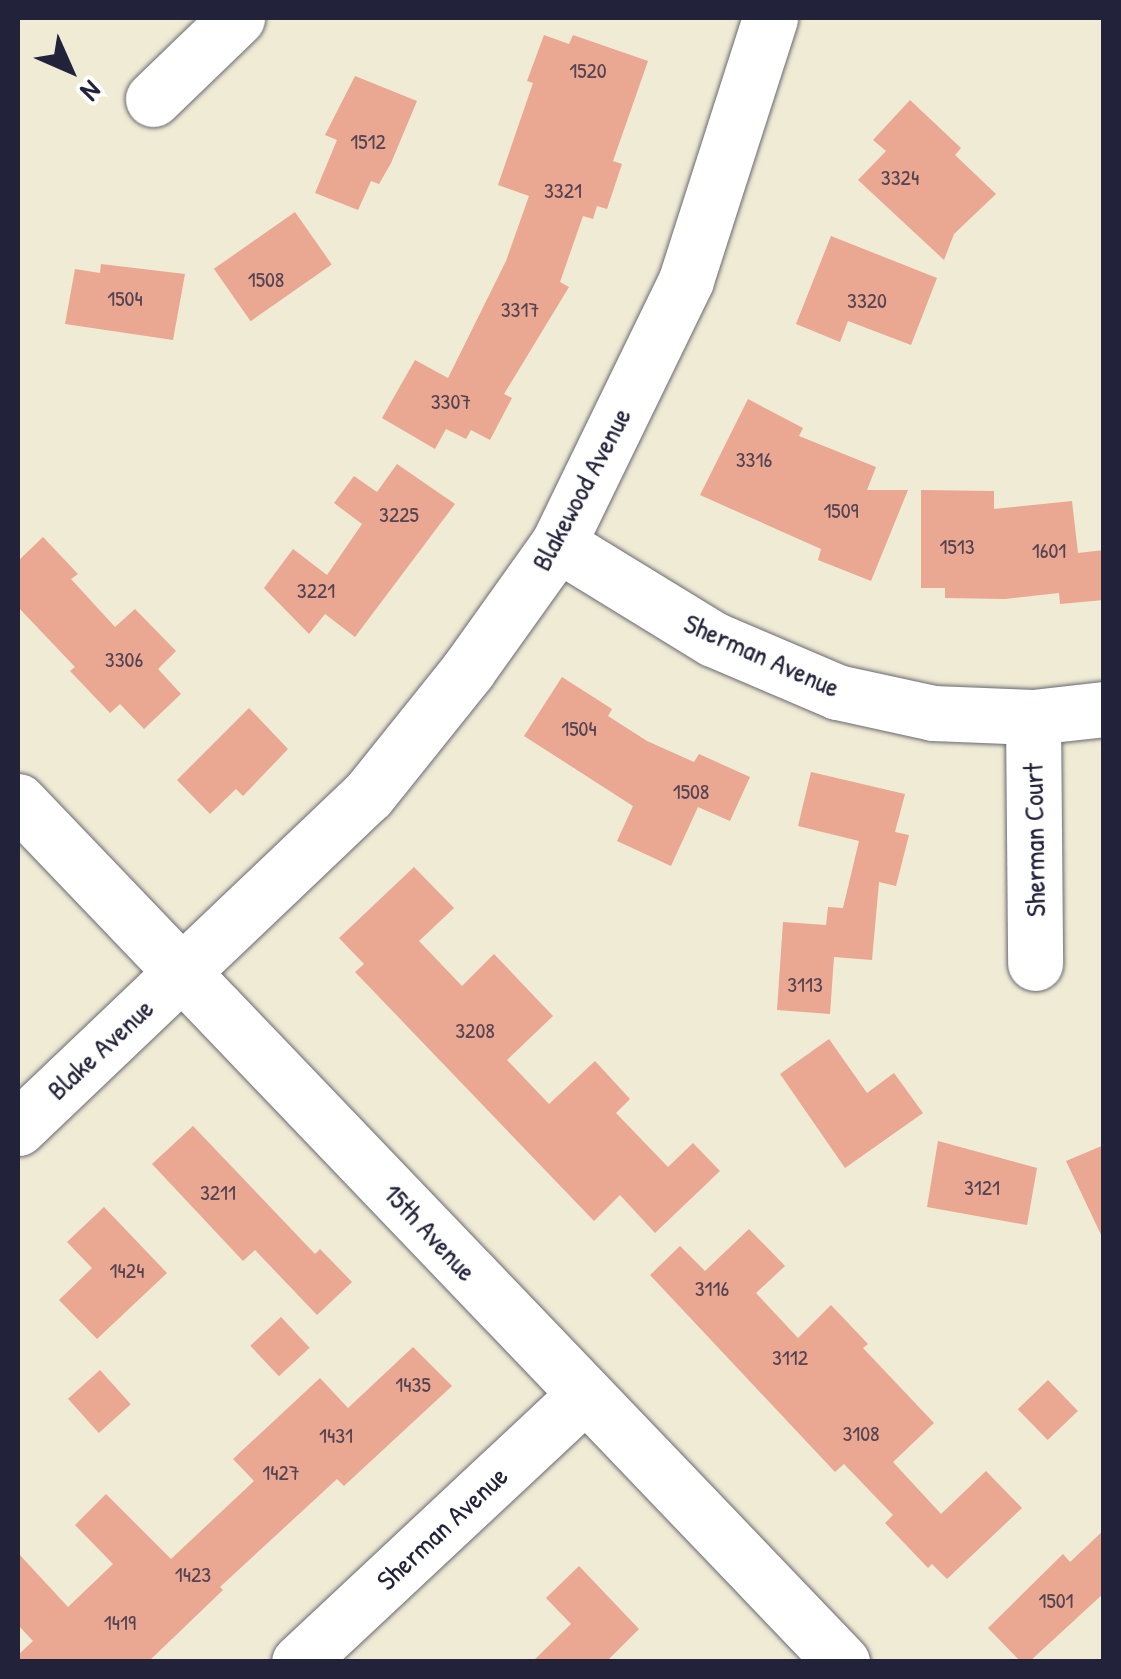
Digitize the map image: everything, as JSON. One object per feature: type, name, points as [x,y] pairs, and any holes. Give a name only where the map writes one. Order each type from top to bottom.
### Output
[{"type":"street","points":[[154,99],[238,18]]},
{"type":"street","name":"Blakewood Avenue","points":[[183,972],[368,795],[468,670],[558,544],[686,280],[770,18]]},
{"type":"street","name":"Sherman Avenue","points":[[558,544],[713,639],[837,692],[933,713],[1032,717],[1104,709]]},
{"type":"street","name":"Sherman Court","points":[[1032,717],[1035,963]]},
{"type":"street","name":"15th Avenue","points":[[18,801],[842,1662]]},
{"type":"street","name":"Blake Avenue","points":[[18,1128],[183,972]]},
{"type":"street","name":"Sherman Avenue","points":[[300,1662],[584,1395]]},
{"type":"building","points":[[544,35],[569,44],[573,35],[648,61],[613,161],[622,164],[607,209],[597,206],[593,219],[583,216],[560,282],[569,287],[504,394],[512,398],[490,440],[471,430],[466,439],[446,429],[435,449],[382,418],[415,360],[448,378],[506,261],[529,196],[498,185],[533,83],[527,81]]},
{"type":"building","points":[[355,76],[417,101],[391,163],[379,184],[371,181],[358,210],[315,193],[337,140],[325,135]]},
{"type":"building","points":[[910,100],[961,148],[955,155],[996,194],[954,234],[944,260],[858,180],[886,151],[873,140]]},
{"type":"building","points":[[295,212],[332,264],[251,321],[214,269]]},
{"type":"building","points":[[831,236],[937,278],[911,345],[848,321],[840,342],[796,324]]},
{"type":"building","points":[[101,264],[185,274],[173,340],[65,324],[75,269],[100,273]]},
{"type":"building","points":[[748,399],[803,428],[799,436],[876,467],[867,490],[908,490],[871,581],[818,560],[821,549],[700,495]]},
{"type":"building","points":[[397,464],[455,504],[355,637],[325,614],[309,634],[264,588],[293,549],[327,575],[362,524],[334,503],[354,476],[377,492]]},
{"type":"building","points":[[921,490],[994,491],[994,509],[1072,501],[1078,553],[1104,550],[1104,600],[1060,604],[1059,593],[1005,599],[945,598],[945,588],[921,588]]},
{"type":"building","points":[[43,537],[78,574],[71,579],[115,627],[135,609],[176,651],[158,669],[181,694],[144,729],[120,704],[110,713],[70,671],[75,667],[18,607],[18,561]]},
{"type":"building","points":[[562,677],[612,709],[608,716],[647,741],[694,762],[699,754],[750,777],[730,821],[698,807],[671,866],[617,841],[633,806],[524,736]]},
{"type":"building","points":[[249,708],[288,749],[243,796],[236,789],[210,814],[177,780]]},
{"type":"building","points":[[811,772],[905,794],[895,832],[909,835],[896,886],[879,882],[872,960],[834,957],[830,1014],[777,1010],[783,922],[826,925],[828,907],[843,908],[859,841],[798,826]]},
{"type":"building","points":[[414,867],[454,908],[419,941],[462,986],[494,954],[553,1016],[507,1060],[549,1104],[595,1061],[630,1099],[616,1113],[668,1167],[693,1143],[720,1171],[655,1233],[620,1195],[594,1221],[355,972],[364,964],[339,938]]},
{"type":"building","points":[[829,1039],[867,1093],[894,1073],[923,1113],[845,1168],[780,1074]]},
{"type":"building","points":[[193,1126],[315,1254],[320,1249],[352,1282],[317,1315],[255,1250],[243,1261],[152,1164]]},
{"type":"building","points":[[938,1141],[1037,1168],[1027,1225],[927,1207]]},
{"type":"building","points":[[1104,1145],[1104,1241],[1066,1161]]},
{"type":"building","points":[[104,1207],[167,1273],[97,1339],[59,1300],[92,1268],[67,1242]]},
{"type":"building","points":[[749,1229],[785,1266],[756,1293],[798,1338],[831,1305],[868,1344],[863,1348],[934,1423],[893,1462],[941,1514],[986,1471],[1022,1508],[947,1579],[932,1564],[928,1568],[885,1523],[893,1515],[844,1464],[835,1472],[650,1275],[680,1246],[705,1271]]},
{"type":"building","points":[[281,1317],[310,1348],[279,1376],[250,1346]]},
{"type":"building","points":[[413,1347],[452,1386],[344,1486],[337,1479],[220,1587],[223,1590],[148,1662],[18,1662],[18,1655],[33,1641],[18,1625],[18,1553],[68,1607],[113,1564],[75,1525],[106,1494],[171,1559],[254,1481],[233,1459],[320,1378],[348,1408]]},
{"type":"building","points":[[100,1370],[131,1404],[99,1433],[68,1399]]},
{"type":"building","points":[[1048,1380],[1078,1411],[1048,1440],[1018,1409]]},
{"type":"building","points":[[1104,1530],[1104,1593],[1029,1662],[1021,1662],[988,1628],[1063,1554],[1070,1562]]},
{"type":"building","points":[[579,1566],[639,1629],[606,1662],[532,1662],[571,1624],[546,1598]]}]
